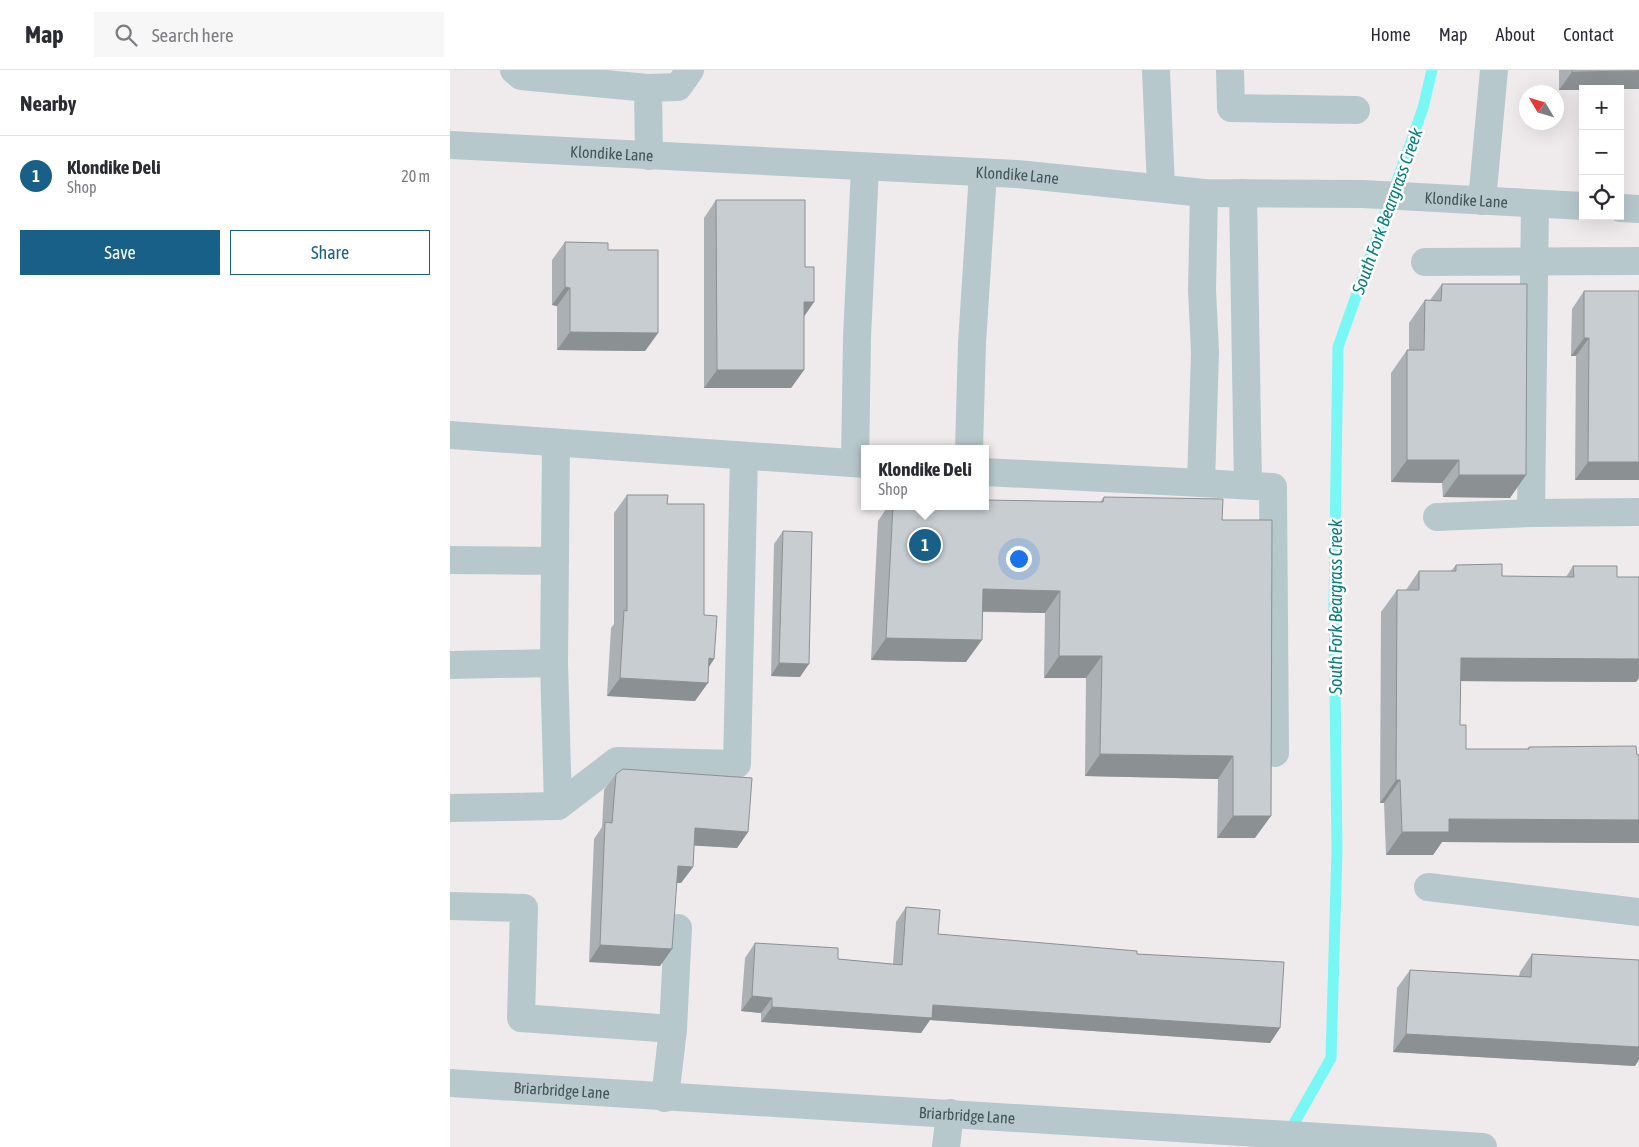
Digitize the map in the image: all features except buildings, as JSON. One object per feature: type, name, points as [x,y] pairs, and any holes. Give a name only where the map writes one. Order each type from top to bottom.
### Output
[{"type":"street","points":[[514,70],[521,76],[648,88],[678,87],[690,70]]},
{"type":"street","points":[[1156,70],[1161,188]]},
{"type":"street","points":[[1230,70],[1231,108],[1356,110]]},
{"type":"street","points":[[1482,201],[1494,70]]},
{"type":"street","points":[[648,88],[650,156]]},
{"type":"street","name":"Klondike Lane","points":[[450,145],[983,172],[1204,193],[1364,194],[1579,206]]},
{"type":"street","points":[[450,435],[860,464],[857,338],[865,167]]},
{"type":"street","points":[[970,445],[972,343],[983,172]]},
{"type":"street","points":[[1201,483],[1205,352],[1202,290],[1204,193]]},
{"type":"street","points":[[1243,193],[1248,485]]},
{"type":"street","points":[[1531,513],[1535,204]]},
{"type":"street","points":[[1624,208],[1639,209]]},
{"type":"street","points":[[1425,262],[1639,261]]},
{"type":"street","points":[[556,444],[554,663],[558,806]]},
{"type":"street","points":[[450,808],[558,806],[617,761],[737,764],[744,456]]},
{"type":"street","points":[[989,472],[1274,487],[1275,753]]},
{"type":"street","points":[[1437,517],[1531,513],[1639,512]]},
{"type":"street","points":[[450,560],[555,562]]},
{"type":"street","points":[[450,665],[554,663]]},
{"type":"street","points":[[1428,887],[1639,912]]},
{"type":"street","points":[[450,906],[524,908],[521,1018],[673,1029]]},
{"type":"street","points":[[665,1098],[673,1029],[678,928]]},
{"type":"street","name":"Briarbridge Lane","points":[[450,1083],[665,1098],[950,1113],[1483,1147]]},
{"type":"street","points":[[946,1147],[950,1113]]},
{"type":"waterway","name":"South Fork Beargrass Creek","points":[[1288,1134],[1331,1058],[1337,850],[1334,604],[1338,347],[1423,108],[1432,70]]},
{"type":"place","name":"Klondike Deli","points":[[925,545]]}]
